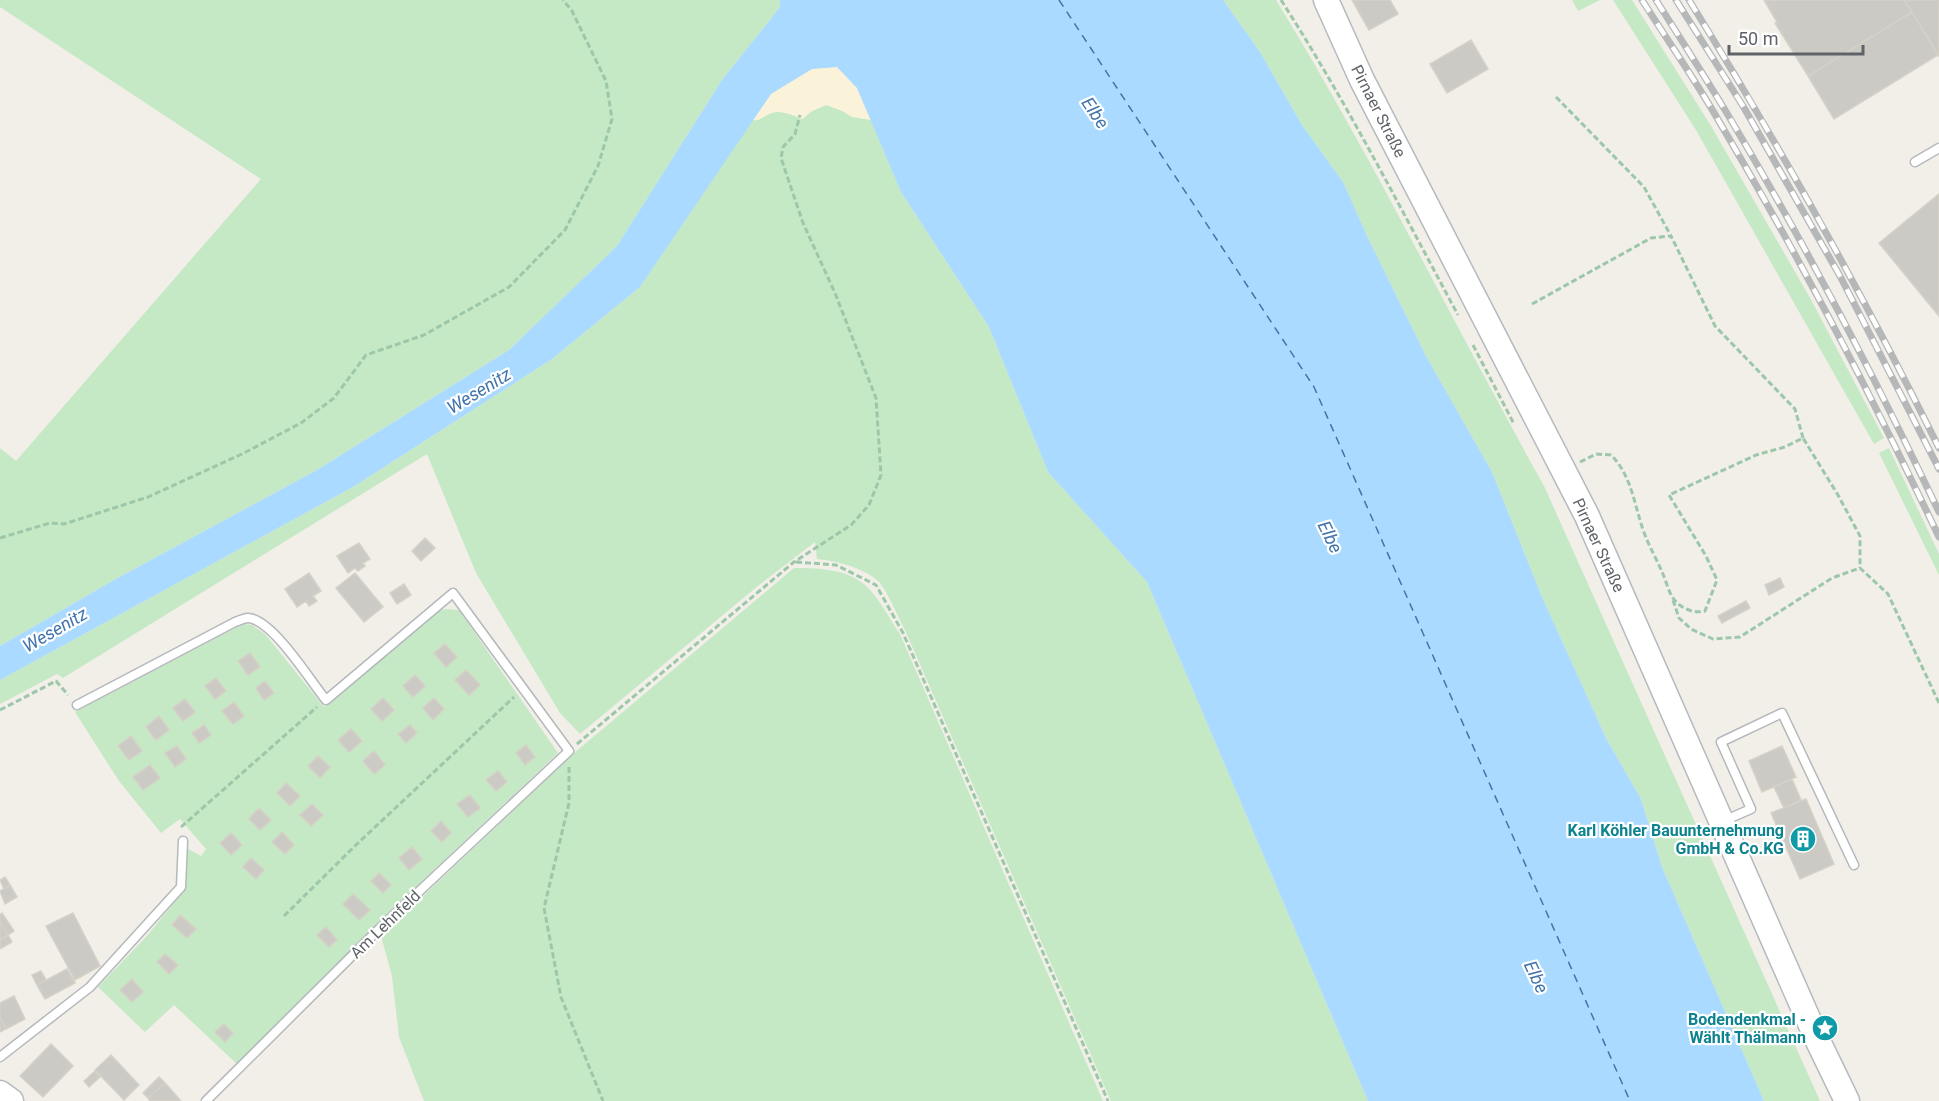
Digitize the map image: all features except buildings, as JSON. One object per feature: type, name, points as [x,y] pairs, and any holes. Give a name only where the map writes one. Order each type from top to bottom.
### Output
[{"type":"street","name":"Pirnaer Straße","points":[[1326,0],[1362,80],[1592,527],[1817,1039],[1847,1101]]},
{"type":"street","points":[[0,1093],[11,1101]]},
{"type":"lane","points":[[1915,162],[1939,148]]},
{"type":"lane","points":[[77,705],[246,618],[253,618],[271,630],[326,700],[453,593],[569,751]]},
{"type":"lane","points":[[1723,821],[1751,808],[1721,742],[1782,713],[1854,865]]},
{"type":"lane","name":"Am Lehnfeld","points":[[206,1101],[379,929],[569,751]]},
{"type":"lane","points":[[0,1057],[90,987],[181,887],[183,841]]},
{"type":"path","points":[[0,538],[50,523],[64,524],[148,497],[242,454],[301,423],[334,398],[366,355],[424,334],[509,287],[565,230],[598,166],[612,119],[606,81],[572,11],[563,0]]},
{"type":"path","points":[[1281,0],[1376,161],[1462,322]]},
{"type":"path","points":[[1556,97],[1644,187],[1715,326],[1795,409],[1803,438],[1860,536],[1860,568],[1888,594],[1939,703]]},
{"type":"path","points":[[603,1101],[561,997],[544,908],[569,803],[569,751],[794,562],[851,525],[869,506],[881,475],[876,398],[835,293],[803,223],[781,159],[783,147],[795,134],[800,115]]},
{"type":"path","points":[[1533,304],[1651,238],[1671,236]]},
{"type":"path","points":[[1472,342],[1519,432]]},
{"type":"path","points":[[1672,597],[1689,610],[1697,613],[1705,611],[1717,580],[1706,556],[1669,495],[1756,455],[1785,447],[1803,438]]},
{"type":"path","points":[[1564,471],[1596,454],[1611,455],[1619,462],[1634,493],[1645,535],[1655,554],[1678,618],[1691,629],[1713,639],[1740,637],[1832,578],[1860,568]]},
{"type":"path","points":[[794,562],[836,565],[876,585],[903,633],[1108,1101]]},
{"type":"path","points":[[0,710],[56,681],[77,705]]},
{"type":"path","points":[[284,916],[382,820],[522,690]]},
{"type":"path","points":[[183,841],[179,829],[326,700]]},
{"type":"green space","points":[[0,0],[780,0],[780,7],[722,80],[617,246],[509,350],[317,470],[114,580],[0,646],[0,448],[16,461],[261,179],[0,7]]},
{"type":"green space","points":[[1223,0],[1276,0],[1380,181],[1544,486],[1820,1101],[1764,1101],[1662,867],[1641,799],[1607,740],[1542,597],[1492,472],[1426,356],[1343,182],[1302,125],[1260,52]]},
{"type":"green space","points":[[1572,0],[1600,0],[1578,11]]},
{"type":"green space","points":[[1613,0],[1632,0],[1711,126],[1809,296],[1884,438],[1874,444],[1696,130]]},
{"type":"green space","points":[[826,105],[853,116],[871,120],[901,192],[989,327],[1048,472],[1147,582],[1368,1101],[1111,1101],[905,630],[888,597],[878,581],[865,572],[841,563],[817,559],[815,542],[759,585],[580,734],[560,713],[476,573],[427,454],[63,678],[57,674],[0,704],[0,680],[353,487],[552,359],[640,287],[752,120],[778,112],[802,119],[812,111]]},
{"type":"green space","points":[[1889,448],[1939,554],[1939,575],[1879,453]]},
{"type":"green space","points":[[794,568],[835,571],[863,583],[882,606],[900,634],[1103,1101],[424,1101],[399,1037],[392,976],[381,936],[573,754]]},
{"type":"green space","points":[[445,609],[459,610],[558,753],[378,923],[238,1065],[174,1005],[145,1032],[98,987],[146,937],[186,888],[188,849],[201,856],[206,849],[180,819],[161,833],[119,781],[75,712],[243,624],[252,625],[265,634],[324,707],[436,612]]},
{"type":"sand","points":[[837,67],[857,88],[871,120],[852,117],[826,105],[812,111],[802,119],[778,112],[752,120],[771,94],[791,80],[812,69]]},
{"type":"water","points":[[780,0],[1223,0],[1260,52],[1302,125],[1343,182],[1426,356],[1492,472],[1542,597],[1607,740],[1641,799],[1662,867],[1764,1101],[1368,1101],[1147,582],[1048,472],[989,327],[901,192],[857,88],[837,67],[812,69],[771,94],[640,287],[552,359],[353,487],[0,680],[0,646],[114,580],[317,470],[509,350],[617,246],[722,80],[780,7]]},
{"type":"ferry route","points":[[1059,0],[1314,387],[1630,1101]]},
{"type":"railway","points":[[1642,0],[1711,107],[1779,225],[1888,432],[1939,537]]},
{"type":"railway","points":[[1656,0],[1728,115],[1812,262],[1890,411],[1939,512]]},
{"type":"railway","points":[[1676,0],[1743,106],[1840,276],[1939,469]]},
{"type":"railway","points":[[1689,0],[1819,221],[1881,333],[1939,448]]},
{"type":"place","name":"Karl Köhler Bauunternehmung GmbH & Co.KG","points":[[1803,839]]},
{"type":"place","name":"Bodendenkmal - Wählt Thälmann","points":[[1825,1028]]},
{"type":"water label","name":"Elbe","points":[[1095,113]]},
{"type":"water label","name":"Wesenitz","points":[[479,391]]},
{"type":"water label","name":"Elbe","points":[[1330,537]]},
{"type":"water label","name":"Wesenitz","points":[[55,630]]},
{"type":"water label","name":"Elbe","points":[[1536,977]]}]
